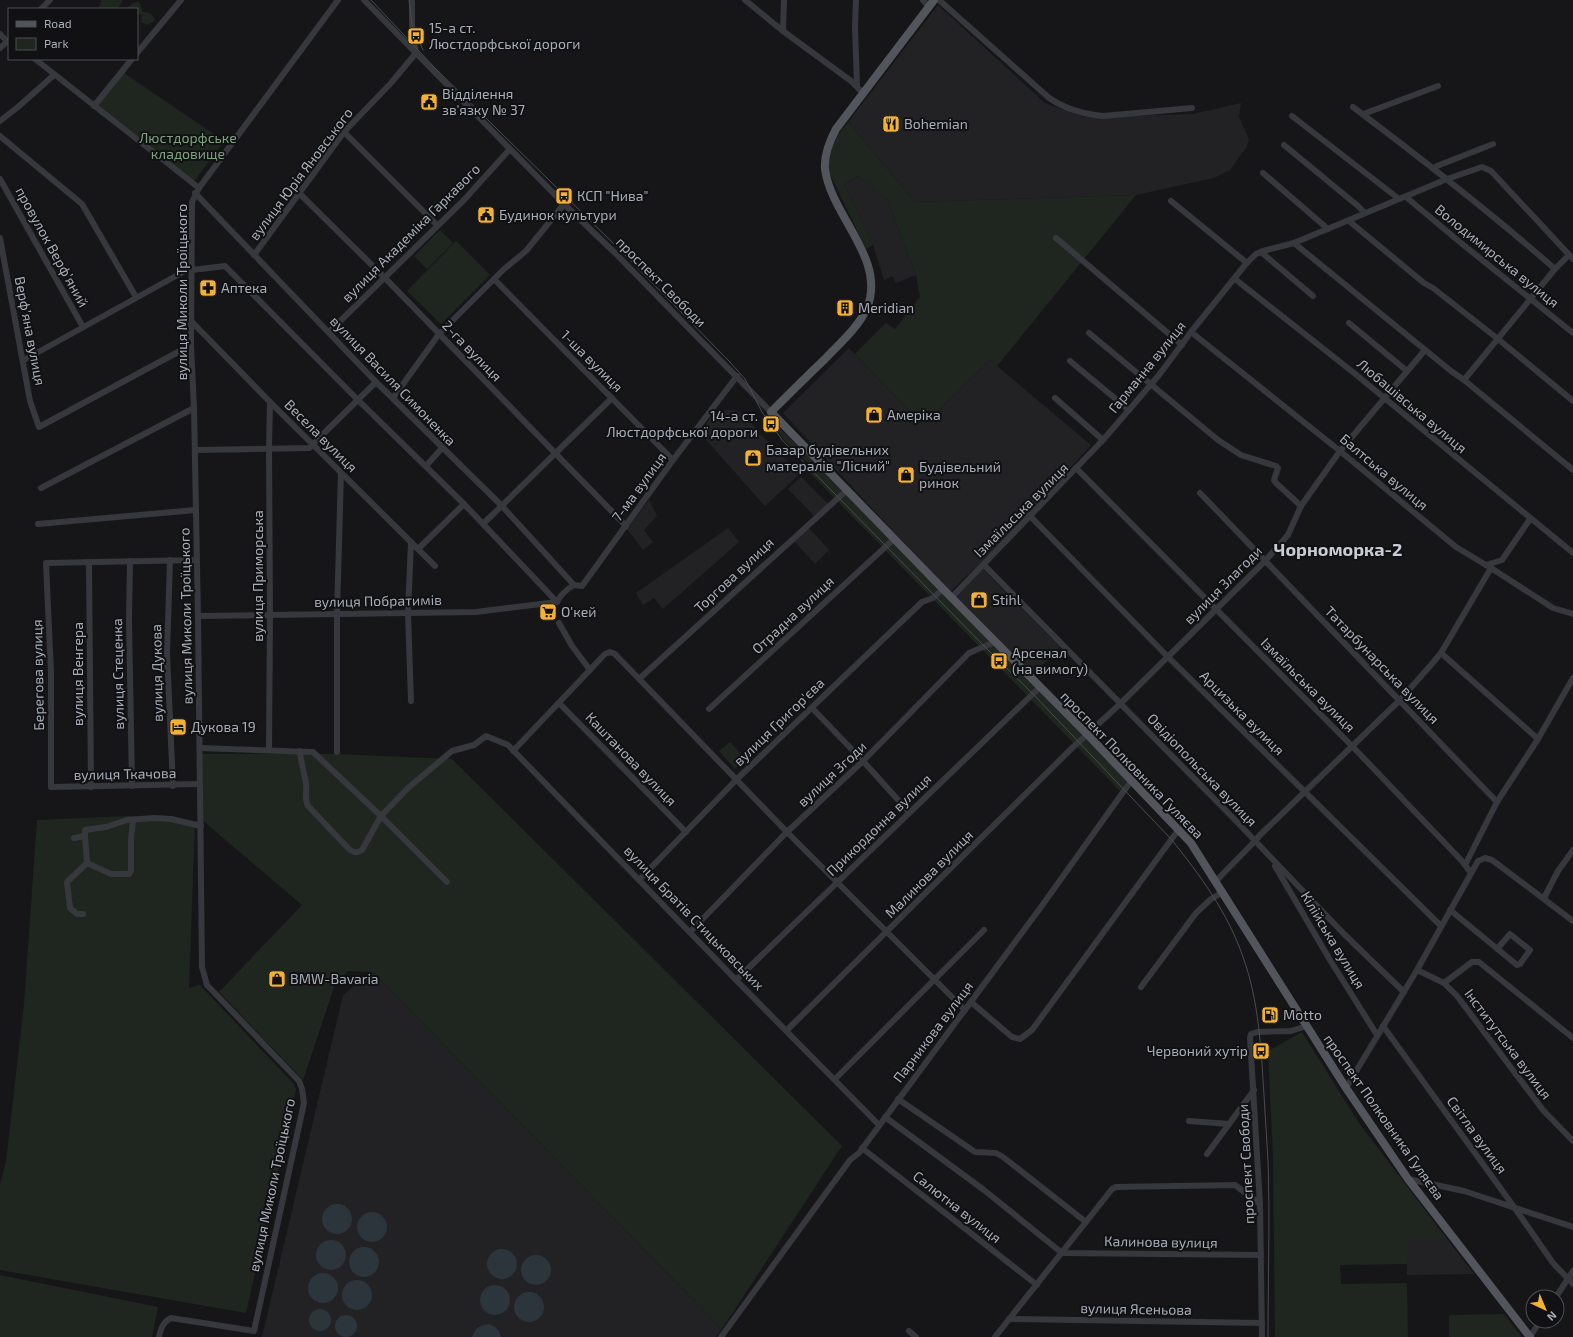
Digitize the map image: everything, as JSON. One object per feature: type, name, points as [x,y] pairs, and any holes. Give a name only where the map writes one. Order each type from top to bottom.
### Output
[{"type":"main road","points":[[771,412],[854,328],[861,318],[869,300],[871,283],[867,264],[829,184],[825,168],[827,149],[832,136],[931,3]]},
{"type":"main road","name":"проспект Полковника Гуляєва","points":[[771,412],[951,598],[1087,734],[1179,829],[1195,849],[1216,880],[1346,1088],[1408,1179],[1530,1337]]},
{"type":"street","points":[[42,8],[50,0]]},
{"type":"street","points":[[138,52],[181,0]]},
{"type":"street","name":"вулиця Миколи Троїцького","points":[[159,1337],[166,1320],[171,1318],[254,1331],[304,1108],[304,1096],[299,1081],[207,985],[202,967],[198,616],[194,408],[191,345],[191,210],[197,191],[338,0]]},
{"type":"street","name":"проспект Свободи","points":[[364,0],[771,412]]},
{"type":"street","points":[[412,0],[412,25],[416,53]]},
{"type":"street","points":[[745,0],[782,31],[857,86],[863,94]]},
{"type":"street","points":[[782,31],[784,0]]},
{"type":"street","points":[[856,0],[855,27],[857,86]]},
{"type":"street","points":[[922,0],[931,3]]},
{"type":"street","points":[[939,0],[1048,97],[1067,108],[1092,115],[1103,116],[1192,108]]},
{"type":"street","points":[[0,34],[8,40],[0,48]]},
{"type":"street","name":"вулиця Юрія Яновського","points":[[254,255],[344,132],[416,53]]},
{"type":"street","name":"вулиця Василя Симоненка","points":[[36,60],[197,191],[254,255],[376,382],[502,506],[574,585]]},
{"type":"street","points":[[94,106],[131,60]]},
{"type":"street","points":[[0,121],[54,75]]},
{"type":"street","points":[[1364,115],[1438,86]]},
{"type":"street","points":[[1353,107],[1434,168],[1523,240],[1555,269],[1464,380]]},
{"type":"street","points":[[1292,116],[1399,199]]},
{"type":"street","points":[[344,132],[438,225]]},
{"type":"street","points":[[0,136],[82,204],[136,297]]},
{"type":"street","points":[[1434,168],[1492,144]]},
{"type":"street","points":[[1284,145],[1365,213]]},
{"type":"street","name":"вулиця Академіка Гаркавого","points":[[329,332],[464,200],[510,149]]},
{"type":"street","points":[[1261,252],[1294,243],[1447,179],[1482,167],[1489,170],[1571,257],[1556,268]]},
{"type":"street","points":[[1263,173],[1328,229]]},
{"type":"street","name":"провулок Верфʼяний","points":[[0,179],[83,327]]},
{"type":"street","name":"2-га вулиця","points":[[300,194],[384,277],[626,526]]},
{"type":"street","name":"Володимирська вулиця","points":[[1406,197],[1573,333]]},
{"type":"street","points":[[1171,201],[1247,263]]},
{"type":"street","points":[[393,398],[439,334],[494,279],[530,247],[564,204]]},
{"type":"street","points":[[1349,221],[1424,283],[1433,288],[1498,339],[1573,401]]},
{"type":"street","name":"Верфʼяна вулиця","points":[[0,238],[24,360],[30,401],[39,427],[191,345]]},
{"type":"street","points":[[1056,238],[1182,345]]},
{"type":"street","points":[[1294,243],[1573,470]]},
{"type":"street","points":[[1261,252],[1313,296]]},
{"type":"street","name":"Гарманна вулиця","points":[[1076,468],[1104,440],[1152,384],[1191,332],[1247,263],[1261,252]]},
{"type":"street","points":[[24,360],[136,297],[192,269],[225,266],[484,524],[557,602]]},
{"type":"street","name":"1-ша вулиця","points":[[494,279],[673,460]]},
{"type":"street","name":"Любашівська вулиця","points":[[1235,279],[1335,358],[1573,553]]},
{"type":"street","name":"Весела вулиця","points":[[192,322],[435,566]]},
{"type":"street","points":[[1349,323],[1407,371]]},
{"type":"street","name":"Балтська вулиця","points":[[1191,332],[1340,451],[1456,547],[1553,608],[1573,614]]},
{"type":"street","points":[[1089,333],[1218,440],[1242,455],[1276,466],[1278,468],[1274,480],[1301,506]]},
{"type":"street","name":"вулиця Злагоди","points":[[1087,734],[1120,704],[1265,561],[1288,535],[1301,506],[1340,451],[1425,350]]},
{"type":"street","points":[[1070,361],[1129,410]]},
{"type":"street","name":"7-ма вулиця","points":[[557,602],[564,592],[574,585],[582,586],[673,460],[737,376]]},
{"type":"street","points":[[195,450],[308,448],[376,382]]},
{"type":"street","points":[[484,524],[612,398]]},
{"type":"street","points":[[1055,398],[1104,440]]},
{"type":"street","name":"вулиця Приморська","points":[[269,750],[270,402]]},
{"type":"street","points":[[41,488],[194,408]]},
{"type":"street","points":[[426,466],[442,448]]},
{"type":"street","name":"Ізмаїльська вулиця","points":[[951,598],[1076,468],[1352,746],[1471,873]]},
{"type":"street","points":[[337,752],[337,614],[341,472]]},
{"type":"street","name":"Торгова вулиця","points":[[639,680],[846,490]]},
{"type":"street","name":"Татарбунарська вулиця","points":[[1200,493],[1497,802]]},
{"type":"street","points":[[418,549],[464,504]]},
{"type":"street","points":[[38,524],[196,510]]},
{"type":"street","name":"Арцизька вулиця","points":[[1030,515],[1168,657],[1441,926]]},
{"type":"street","points":[[1216,880],[1255,842],[1260,835],[1400,700],[1441,653],[1488,567],[1502,560],[1530,519]]},
{"type":"street","name":"Отрадна вулиця","points":[[709,709],[894,539]]},
{"type":"street","points":[[411,542],[408,613],[411,701]]},
{"type":"street","name":"вулиця Дукова","points":[[170,560],[167,653],[172,786]]},
{"type":"street","points":[[89,562],[197,560]]},
{"type":"street","name":"вулиця Стеценка","points":[[130,561],[129,619],[132,786]]},
{"type":"street","name":"Берегова вулиця","points":[[51,787],[51,672],[46,563],[89,562]]},
{"type":"street","name":"вулиця Венгера","points":[[89,562],[91,787]]},
{"type":"street","name":"Овідіопольська вулиця","points":[[984,565],[1344,934],[1404,992]]},
{"type":"street","name":"вулиця Григор'єва","points":[[639,880],[736,780],[922,602],[933,598],[943,589]]},
{"type":"street","name":"вулиця Побратимів","points":[[198,616],[476,612],[557,602]]},
{"type":"street","points":[[559,623],[572,646],[590,670]]},
{"type":"street","name":"вулиця Згоди","points":[[690,932],[787,832],[864,761],[969,653],[995,642]]},
{"type":"street","points":[[514,751],[605,654],[610,652],[615,654],[837,883],[965,1010]]},
{"type":"street","points":[[1441,653],[1538,738]]},
{"type":"street","points":[[1465,865],[1497,802],[1538,738],[1573,678]]},
{"type":"street","name":"Прикордонна вулиця","points":[[736,980],[1040,687]]},
{"type":"street","name":"Каштанова вулиця","points":[[559,703],[686,832]]},
{"type":"street","points":[[812,708],[864,761],[909,812]]},
{"type":"street","name":"Малинова вулиця","points":[[787,1030],[1087,734]]},
{"type":"street","name":"вулиця Братів Стицьковських","points":[[381,816],[408,788],[452,751],[474,745],[486,736],[508,745],[736,980],[880,1125]]},
{"type":"street","points":[[200,748],[313,752],[381,816],[447,882]]},
{"type":"street","points":[[300,751],[302,769],[306,783],[306,801],[308,806],[350,850],[354,853],[358,853],[362,850],[381,816]]},
{"type":"street","name":"Парникова вулиця","points":[[721,1337],[850,1160],[862,1148],[880,1125],[1041,907],[1131,780]]},
{"type":"street","name":"вулиця Ткачова","points":[[51,787],[172,786],[200,784]]},
{"type":"street","points":[[87,863],[85,830],[106,827],[127,820],[154,818],[171,819],[201,826]]},
{"type":"street","points":[[87,863],[113,874],[129,874],[133,820]]},
{"type":"street","points":[[971,1002],[1012,1037],[1020,1039],[1032,1030],[1179,829]]},
{"type":"street","points":[[74,838],[85,836]]},
{"type":"street","points":[[1544,898],[1558,871],[1573,850]]},
{"type":"street","name":"Кілійська вулиця","points":[[1269,856],[1330,960],[1377,1035]]},
{"type":"street","points":[[1346,1088],[1417,970],[1478,861],[1489,858],[1573,921]]},
{"type":"street","points":[[82,914],[77,914],[70,908],[67,885],[70,879],[87,863]]},
{"type":"street","points":[[1142,988],[1196,913],[1211,899],[1223,892]]},
{"type":"street","points":[[1450,910],[1497,949],[1518,965],[1530,950],[1510,934],[1497,949]]},
{"type":"street","points":[[835,1079],[984,930]]},
{"type":"street","points":[[1444,983],[1472,962],[1479,962],[1573,1038]]},
{"type":"street","name":"Інститутська вулиця","points":[[1417,970],[1444,983],[1464,1004],[1543,1110],[1573,1141]]},
{"type":"street","name":"проспект Свободи","points":[[1262,1337],[1260,1204],[1250,1038],[1251,1034],[1257,1032],[1291,1032],[1307,1026]]},
{"type":"street","name":"Світла вулиця","points":[[1383,1026],[1553,1263],[1570,1282]]},
{"type":"street","points":[[1207,1154],[1254,1090]]},
{"type":"street","points":[[898,1099],[975,1152],[996,1153],[1003,1157],[1086,1222]]},
{"type":"street","points":[[885,1117],[984,1190],[1062,1253]]},
{"type":"street","points":[[1190,1121],[1229,1124]]},
{"type":"street","name":"Салютна вулиця","points":[[862,1148],[1037,1284]]},
{"type":"street","points":[[1408,1179],[1464,1191],[1573,1227]]},
{"type":"street","points":[[995,1337],[1108,1193],[1116,1187],[1234,1185],[1260,1204]]},
{"type":"street","name":"Калинова вулиця","points":[[1062,1253],[1261,1255]]},
{"type":"street","points":[[1570,1282],[1573,1271]]},
{"type":"street","name":"вулиця Ясеньова","points":[[1009,1319],[1262,1323]]},
{"type":"street","points":[[909,1332],[916,1337]]},
{"type":"shaded area","points":[[938,5],[1045,103],[1083,117],[1193,114],[1241,103],[1239,117],[1249,139],[1246,148],[1230,170],[1214,178],[1136,195],[915,202],[848,122]]},
{"type":"shaded area","points":[[860,176],[887,199],[916,275],[896,283],[892,276],[884,280],[873,245],[844,184]]},
{"type":"shaded area","name":"Будівельний ринок","points":[[849,348],[923,425],[990,360],[1091,445],[1004,540],[950,592],[783,413]]},
{"type":"shaded area","name":"Базар будівельних матералів \"Лісний\"","points":[[725,410],[734,410],[744,414],[759,433],[800,474],[765,506],[700,433],[712,415]]},
{"type":"shaded area","points":[[801,477],[828,504],[814,516],[788,489]]},
{"type":"shaded area","points":[[649,500],[657,516],[644,530],[653,542],[643,550],[627,529]]},
{"type":"shaded area","points":[[808,527],[829,550],[815,564],[794,541]]},
{"type":"shaded area","points":[[728,528],[739,542],[663,609],[654,598],[643,605],[636,593]]},
{"type":"shaded area","points":[[982,568],[1060,647],[1032,675],[954,596]]},
{"type":"shaded area","points":[[373,972],[722,1329],[716,1337],[262,1337],[343,995],[369,973]]},
{"type":"shaded area","points":[[337,1204],[343,1205],[351,1213],[351,1225],[343,1233],[337,1234],[331,1233],[323,1225],[322,1219],[323,1213],[331,1205]]},
{"type":"shaded area","points":[[372,1212],[378,1213],[386,1221],[386,1233],[378,1241],[372,1242],[366,1241],[358,1233],[357,1227],[358,1221],[366,1213]]},
{"type":"shaded area","points":[[1407,1239],[1447,1239],[1474,1274],[1407,1275]]},
{"type":"shaded area","points":[[331,1240],[337,1241],[345,1249],[345,1261],[337,1269],[331,1270],[325,1269],[317,1261],[316,1255],[317,1249],[325,1241]]},
{"type":"shaded area","points":[[364,1247],[370,1248],[378,1256],[378,1268],[370,1276],[364,1277],[358,1276],[350,1268],[349,1262],[350,1256],[358,1248]]},
{"type":"shaded area","points":[[502,1249],[508,1250],[516,1258],[516,1270],[508,1278],[502,1279],[496,1278],[488,1270],[487,1264],[488,1258],[496,1250]]},
{"type":"shaded area","points":[[536,1255],[542,1256],[550,1264],[550,1276],[542,1284],[536,1285],[530,1284],[522,1276],[521,1270],[522,1264],[530,1256]]},
{"type":"shaded area","points":[[323,1273],[329,1274],[337,1282],[337,1294],[329,1302],[323,1303],[317,1302],[309,1294],[308,1288],[309,1282],[317,1274]]},
{"type":"shaded area","points":[[357,1280],[363,1281],[371,1289],[371,1301],[363,1309],[357,1310],[351,1309],[343,1301],[342,1295],[343,1289],[351,1281]]},
{"type":"shaded area","points":[[495,1285],[501,1286],[509,1294],[509,1306],[501,1314],[495,1315],[489,1314],[481,1306],[480,1300],[481,1294],[489,1286]]},
{"type":"shaded area","points":[[529,1292],[535,1293],[543,1301],[543,1313],[535,1321],[529,1322],[523,1321],[515,1313],[514,1307],[515,1301],[523,1293]]},
{"type":"shaded area","points":[[320,1309],[328,1312],[331,1320],[328,1328],[320,1331],[312,1328],[309,1320],[312,1312]]},
{"type":"shaded area","points":[[346,1315],[354,1318],[357,1326],[354,1334],[346,1337],[338,1334],[335,1326],[338,1318]]},
{"type":"shaded area","points":[[489,1324],[497,1329],[501,1337],[472,1337],[478,1328]]},
{"type":"green space","points":[[101,0],[123,0],[119,8],[99,8]]},
{"type":"green space","points":[[139,1],[143,12],[147,12],[153,16],[155,20],[150,24],[141,22],[142,15],[138,13],[138,8],[127,8]]},
{"type":"green space","name":"Люстдорфське кладовище","points":[[124,73],[224,141],[193,183],[97,105]]},
{"type":"green space","points":[[848,122],[915,202],[1136,195],[997,366],[990,360],[923,425],[855,354],[886,323],[895,329],[920,297],[916,275],[887,199],[859,176],[844,184],[873,245],[866,249],[829,172],[829,157],[835,139]]},
{"type":"green space","points":[[440,230],[453,243],[427,269],[414,256]]},
{"type":"green space","points":[[456,241],[490,275],[441,324],[407,291]]},
{"type":"green space","points":[[778,427],[812,459],[811,464],[809,464],[784,440],[775,428]]},
{"type":"green space","points":[[819,467],[1128,780],[1120,791],[810,473]]},
{"type":"green space","points":[[730,742],[746,759],[735,769],[719,751]]},
{"type":"green space","points":[[199,754],[336,754],[452,759],[842,1146],[722,1329],[373,972],[348,971],[335,984],[303,1080],[219,992],[302,905],[202,820]]},
{"type":"green space","points":[[128,816],[195,823],[189,988],[200,985],[293,1083],[296,1089],[246,1313],[0,1270],[0,1184],[6,1162],[24,1004],[37,820]]},
{"type":"green space","points":[[1302,1032],[1359,1123],[1447,1239],[1408,1239],[1407,1264],[1340,1265],[1341,1284],[1407,1283],[1408,1337],[1275,1337],[1273,1156],[1268,1051]]},
{"type":"green space","points":[[0,1275],[158,1307],[152,1337],[0,1337]]},
{"type":"green space","points":[[1504,1314],[1522,1337],[1449,1337],[1449,1315]]},
{"type":"tram line","points":[[371,0],[434,67],[618,248],[729,361],[745,379],[762,412],[783,441],[1033,694],[1171,839],[1203,881],[1230,925],[1237,941],[1253,991],[1256,1008],[1262,1060],[1268,1161],[1268,1337]]},
{"type":"tram line","points":[[409,0],[412,25],[423,50]]},
{"type":"place","name":"15-а ст. Люстдорфської дороги","points":[[416,36]]},
{"type":"place","name":"Відділення зв'язку № 37","points":[[429,102]]},
{"type":"place","name":"Bohemian","points":[[891,124]]},
{"type":"place","name":"КСП \"Нива\"","points":[[564,196]]},
{"type":"place","name":"Будинок культури","points":[[486,215]]},
{"type":"place","name":"Аптека","points":[[208,288]]},
{"type":"place","name":"Meridian","points":[[845,308]]},
{"type":"place","name":"Амеріка","points":[[874,415]]},
{"type":"place","name":"14-а ст. Люстдорфської дороги","points":[[771,424]]},
{"type":"place","name":"Базар будівельних матералів \"Лісний\"","points":[[753,458]]},
{"type":"place","name":"Будівельний ринок","points":[[906,475]]},
{"type":"place","name":"Stihl","points":[[979,600]]},
{"type":"place","name":"О'кей","points":[[548,612]]},
{"type":"place","name":"Арсенал (на вимогу)","points":[[999,661]]},
{"type":"place","name":"Дукова 19","points":[[178,727]]},
{"type":"place","name":"BMW-Bavaria","points":[[277,979]]},
{"type":"place","name":"Motto","points":[[1270,1015]]},
{"type":"place","name":"Червоний хутір","points":[[1261,1051]]},
{"type":"district","name":"Чорноморка-2","points":[[1338,550]]}]
